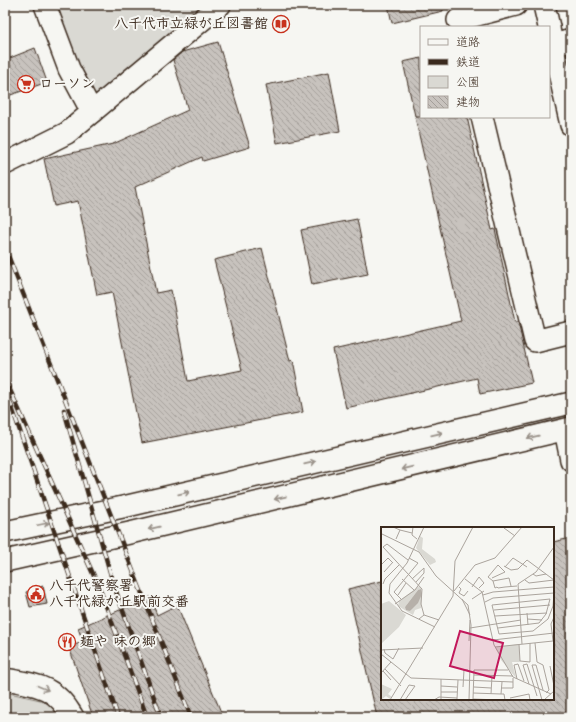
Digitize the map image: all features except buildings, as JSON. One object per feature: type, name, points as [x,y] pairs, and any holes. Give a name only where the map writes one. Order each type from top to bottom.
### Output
[{"type":"street","points":[[45,5],[69,69],[92,112]]},
{"type":"street","points":[[5,164],[67,133],[220,5]]},
{"type":"street","points":[[458,17],[516,5]]},
{"type":"street","points":[[544,5],[555,35],[571,125]]},
{"type":"street","points":[[482,118],[536,341],[571,332]]},
{"type":"street","points":[[5,532],[123,507],[571,403]]},
{"type":"street","points":[[5,561],[134,532],[568,429],[571,460]]},
{"type":"street","points":[[5,679],[36,685],[53,692],[65,704],[73,717]]},
{"type":"green space","points":[[51,5],[220,5],[92,112]]},
{"type":"green space","points":[[5,692],[49,702],[58,717],[5,717]]},
{"type":"railway","points":[[5,248],[191,717]]},
{"type":"railway","points":[[5,379],[99,587],[147,717]]},
{"type":"railway","points":[[9,399],[118,717]]},
{"type":"railway","points":[[64,410],[113,583],[161,717]]},
{"type":"place","name":"八千代市立緑が丘図書館","points":[[281,24]]},
{"type":"place","name":"ローソン","points":[[26,84]]},
{"type":"place","name":"八千代警察署 八千代緑が丘駅前交番","points":[[36,594]]},
{"type":"place","name":"麺や 味の郷","points":[[67,642]]}]
